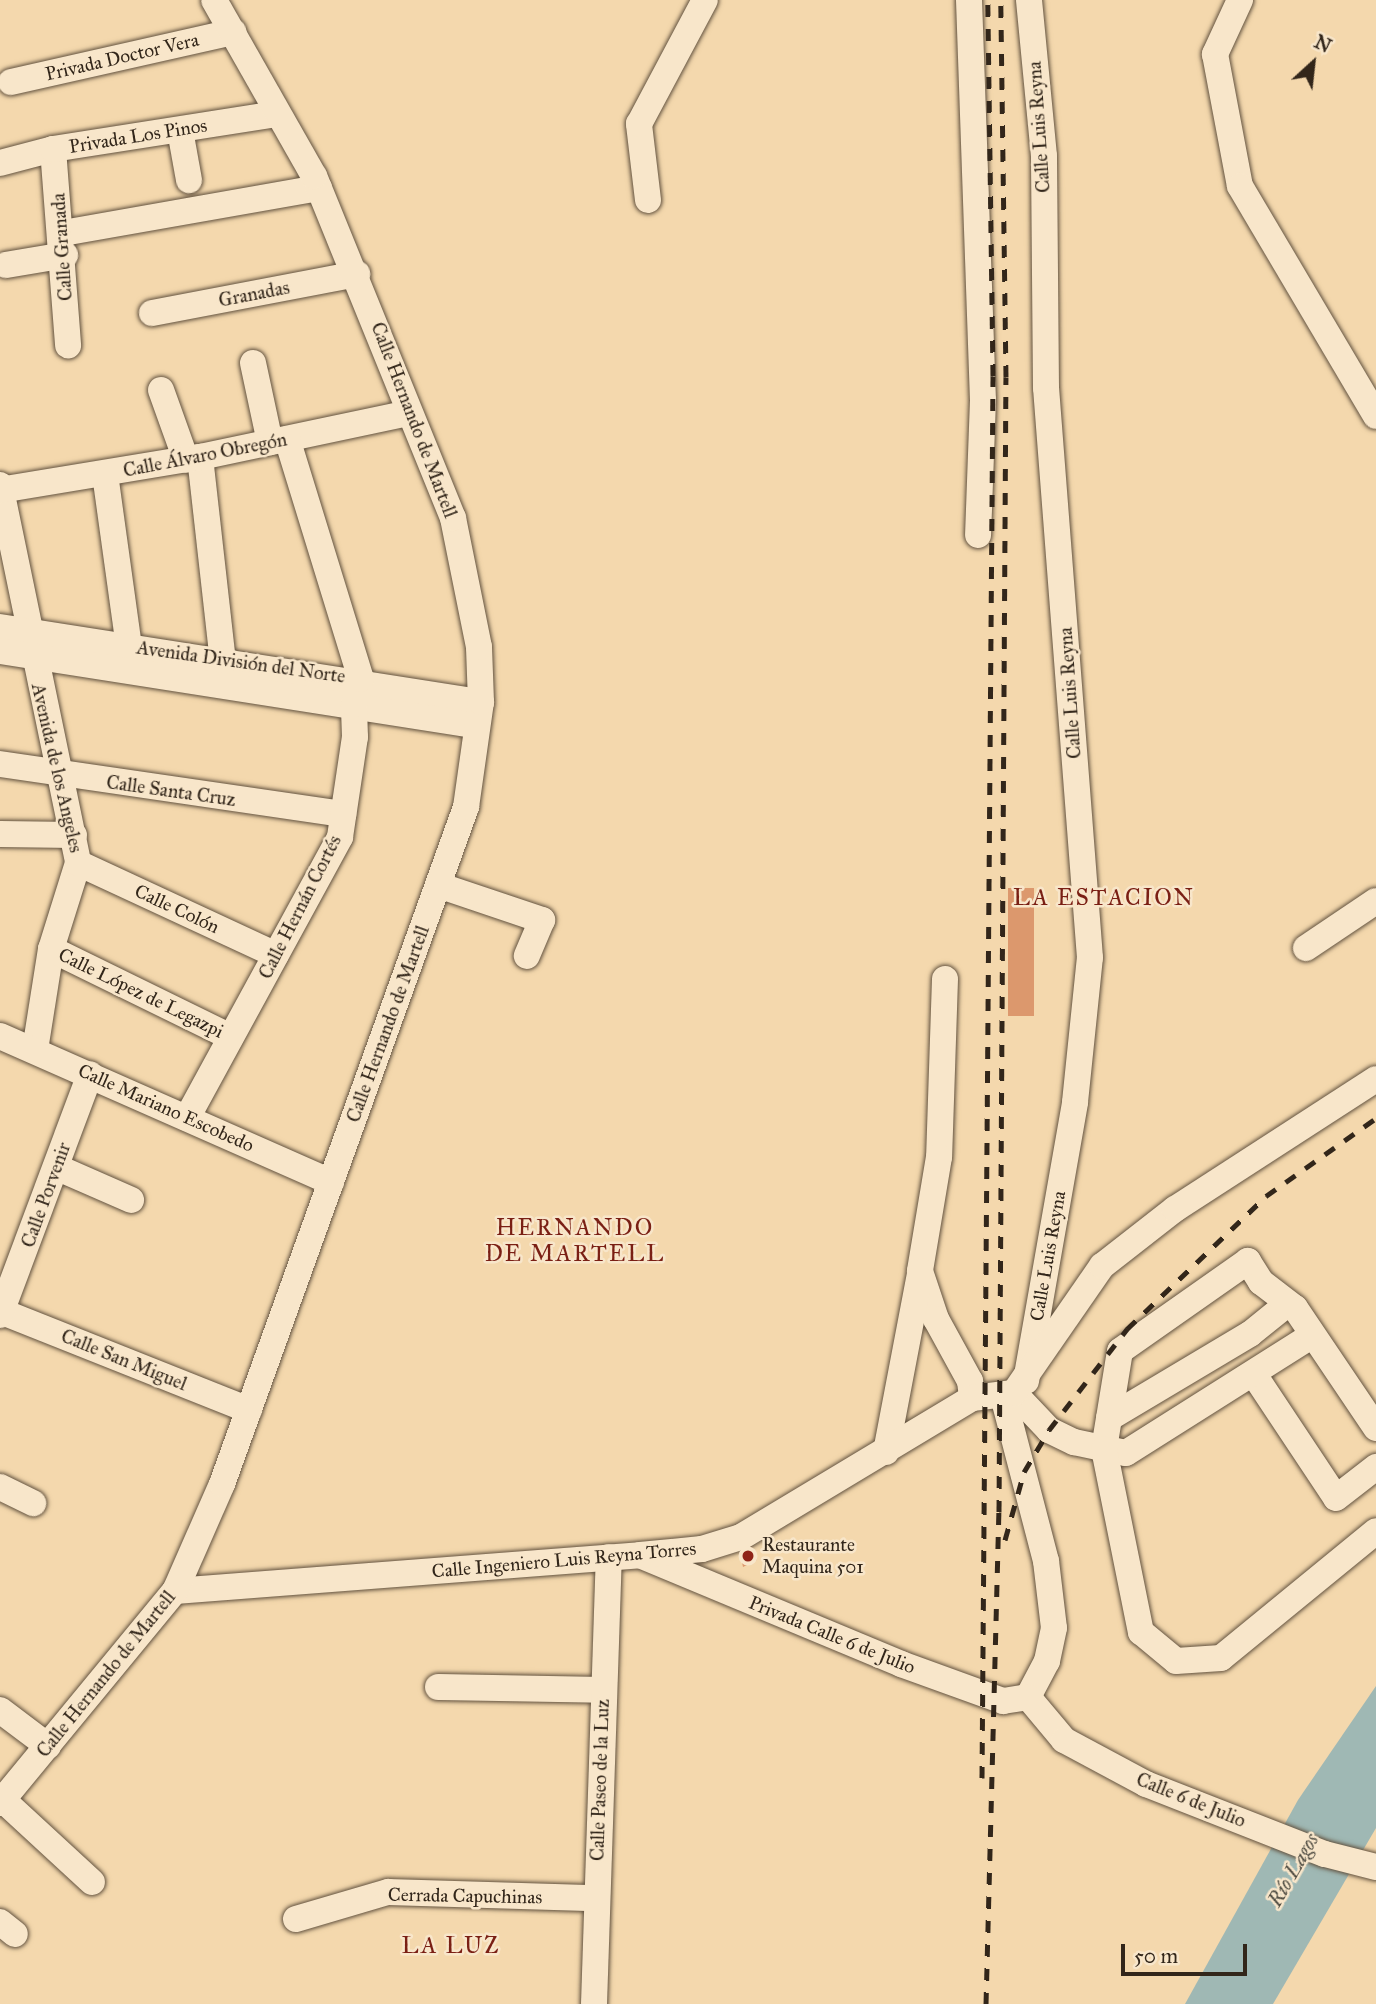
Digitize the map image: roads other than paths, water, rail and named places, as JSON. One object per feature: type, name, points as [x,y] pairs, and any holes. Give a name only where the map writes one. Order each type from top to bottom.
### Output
[{"type":"street","name":"Calle Hernando de Martell","points":[[3,1797],[175,1591],[249,1410],[466,807],[478,713],[479,647],[453,518],[408,413],[356,274],[319,188],[214,0]]},
{"type":"street","points":[[648,200],[639,124],[705,0]]},
{"type":"street","points":[[969,0],[983,400],[978,535]]},
{"type":"street","name":"Calle Luis Reyna","points":[[1028,1697],[1047,1661],[1054,1628],[1046,1561],[1014,1390],[1075,1102],[1090,958],[1046,388],[1044,156],[1029,0]]},
{"type":"street","points":[[1240,0],[1215,54],[1240,186],[1376,416]]},
{"type":"street","name":"Privada Doctor Vera","points":[[11,82],[233,32]]},
{"type":"street","name":"Privada Los Pinos","points":[[0,163],[53,149],[276,114]]},
{"type":"street","points":[[180,130],[188,180]]},
{"type":"street","name":"Calle Granada","points":[[53,149],[64,244],[68,345]]},
{"type":"street","points":[[6,265],[64,244],[319,188]]},
{"type":"street","name":"Granadas","points":[[152,313],[356,274]]},
{"type":"street","name":"Calle Hernán Cortés","points":[[187,1118],[340,837],[355,737],[357,692],[253,363]]},
{"type":"street","points":[[161,390],[193,458],[223,661]]},
{"type":"street","name":"Calle Álvaro Obregón","points":[[0,488],[106,474],[408,413]]},
{"type":"street","points":[[106,474],[129,646]]},
{"type":"street","name":"Avenida de los Angeles","points":[[0,488],[78,863],[51,949],[35,1050]]},
{"type":"street","name":"Avenida División del Norte","points":[[0,627],[32,646],[357,692],[478,713]]},
{"type":"street","name":"Avenida División del Norte","points":[[0,651],[32,646],[129,646],[223,661],[357,692]]},
{"type":"street","name":"Calle Santa Cruz","points":[[0,764],[58,776],[343,814]]},
{"type":"street","points":[[0,834],[74,835]]},
{"type":"street","name":"Calle Colón","points":[[78,863],[276,955]]},
{"type":"street","points":[[438,886],[542,920],[527,956]]},
{"type":"street","points":[[1306,948],[1376,901]]},
{"type":"street","name":"Calle López de Legazpi","points":[[51,949],[231,1037]]},
{"type":"street","points":[[886,1452],[939,1157],[945,979]]},
{"type":"street","name":"Calle Mariano Escobedo","points":[[0,1035],[331,1182]]},
{"type":"street","name":"Calle Porvenir","points":[[1,1312],[90,1074]]},
{"type":"street","points":[[1311,1336],[1255,1376],[1155,1439],[1126,1453],[1104,1449],[1049,1430],[1014,1390],[1102,1266],[1175,1209],[1376,1079]]},
{"type":"street","points":[[56,1167],[131,1200]]},
{"type":"street","points":[[1376,1428],[1323,1346],[1311,1336],[1295,1308],[1286,1305],[1248,1261],[1119,1351],[1104,1449],[1141,1632],[1176,1661],[1221,1658],[1376,1531]]},
{"type":"street","points":[[920,1271],[936,1319],[970,1381],[972,1398]]},
{"type":"street","points":[[1109,1419],[1250,1334],[1286,1305]]},
{"type":"street","name":"Calle San Miguel","points":[[1,1312],[249,1410]]},
{"type":"street","points":[[1255,1376],[1336,1498],[1376,1467]]},
{"type":"street","name":"Calle Ingeniero Luis Reyna Torres","points":[[175,1591],[702,1549],[741,1537],[972,1398],[1014,1390]]},
{"type":"street","points":[[0,1487],[33,1503]]},
{"type":"street","name":"Privada Calle 6 de Julio","points":[[640,1555],[924,1673],[1003,1701],[1028,1697]]},
{"type":"street","name":"Calle Paseo de la Luz","points":[[594,2004],[609,1557]]},
{"type":"street","points":[[439,1687],[604,1690]]},
{"type":"street","name":"Calle 6 de Julio","points":[[1028,1697],[1064,1740],[1146,1784],[1258,1827],[1376,1867]]},
{"type":"street","points":[[0,1710],[48,1746]]},
{"type":"street","points":[[3,1797],[92,1882]]},
{"type":"street","name":"Cerrada Capuchinas","points":[[296,1919],[388,1892],[596,1898]]},
{"type":"water","name":"Río Lagos","points":[[1376,1686],[1376,1828],[1273,2004],[1185,2004],[1298,1800]]},
{"type":"railway","points":[[982,1778],[993,376],[988,0]]},
{"type":"railway","points":[[986,2004],[999,1512],[1006,377],[1001,0]]},
{"type":"railway","points":[[1005,1540],[1024,1472],[1049,1430],[1127,1329],[1266,1196],[1376,1118]]},
{"type":"place","name":"Restaurante Maquina 501","points":[[748,1556]]},
{"type":"district","name":"LA ESTACION","points":[[1104,897]]},
{"type":"district","name":"HERNANDO DE MARTELL","points":[[575,1240]]},
{"type":"district","name":"LA LUZ","points":[[451,1945]]}]
